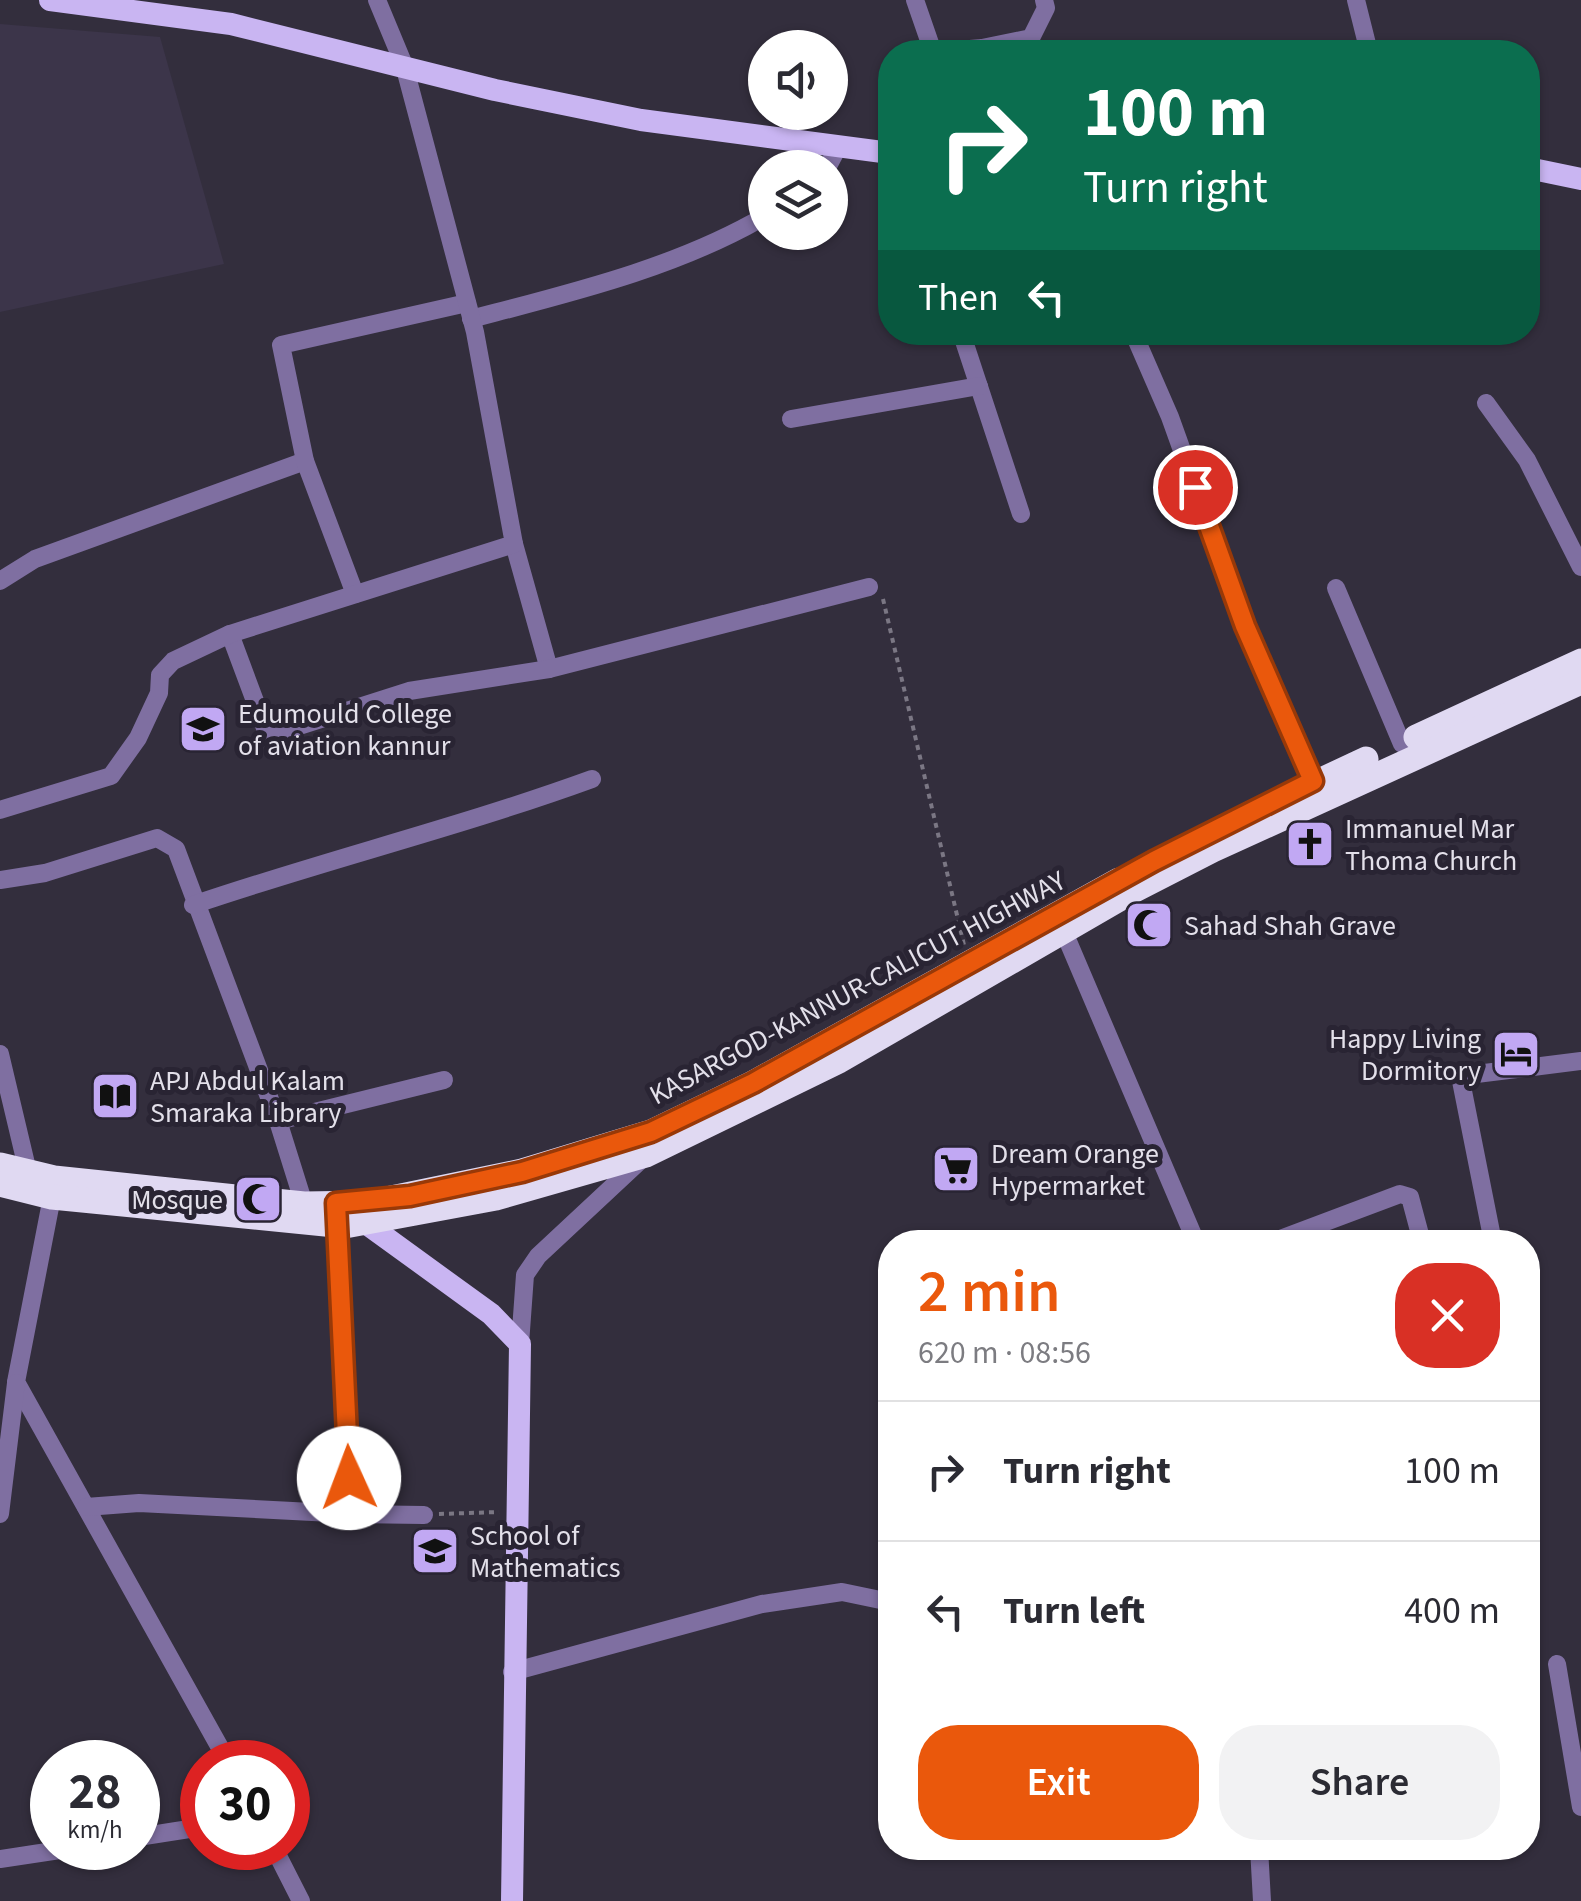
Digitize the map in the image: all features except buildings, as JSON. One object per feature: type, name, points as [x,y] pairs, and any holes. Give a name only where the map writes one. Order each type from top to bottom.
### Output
[{"type":"highway","name":"KASARGOD-KANNUR-CALICUT HIGHWAY","points":[[0,1184],[52,1197],[337,1214],[522,1172],[651,1132],[753,1083],[1154,861],[1313,781],[1581,661]]},
{"type":"highway","name":"KASARGOD-KANNUR-CALICUT HIGHWAY","points":[[0,1166],[54,1178],[304,1204],[367,1224],[496,1198],[646,1155],[840,1062],[1212,850],[1581,682]]},
{"type":"main road","points":[[50,0],[231,24],[495,90],[642,120],[733,129],[805,150]]},
{"type":"main road","points":[[848,157],[878,154]]},
{"type":"main road","points":[[1540,170],[1581,179]]},
{"type":"main road","points":[[367,1224],[491,1314],[520,1344],[520,1511],[512,1672],[512,1901]]},
{"type":"street","points":[[377,0],[404,65],[469,311],[514,544],[550,668]]},
{"type":"street","points":[[915,0],[929,40]]},
{"type":"street","points":[[1023,40],[1031,38],[1046,8],[1044,0]]},
{"type":"street","points":[[1356,0],[1366,40]]},
{"type":"street","points":[[355,594],[306,460],[281,345],[566,294],[673,258],[748,224]]},
{"type":"street","points":[[965,345],[1021,514]]},
{"type":"street","points":[[1139,345],[1170,417],[1245,626],[1313,781]]},
{"type":"street","points":[[791,418],[978,386]]},
{"type":"street","points":[[1486,403],[1527,460],[1581,567]]},
{"type":"street","points":[[0,580],[35,559],[306,460]]},
{"type":"street","points":[[0,810],[111,776],[138,738],[159,693],[160,675],[173,661],[230,634],[514,544]]},
{"type":"street","points":[[230,634],[268,736],[409,691],[550,668],[870,587]]},
{"type":"street","points":[[1336,588],[1402,744]]},
{"type":"street","points":[[193,905],[327,859],[476,822],[592,780]]},
{"type":"street","points":[[0,880],[45,873],[157,838],[176,849],[193,905],[278,1121],[304,1204]]},
{"type":"street","points":[[1064,932],[1191,1230]]},
{"type":"street","points":[[0,1054],[28,1172]]},
{"type":"street","points":[[1491,1230],[1460,1076],[1581,1061]]},
{"type":"street","points":[[278,1121],[444,1080]]},
{"type":"street","points":[[520,1344],[525,1275],[538,1256],[646,1155]]},
{"type":"street","points":[[1304,1230],[1400,1194],[1410,1197],[1419,1230]]},
{"type":"street","points":[[0,1514],[11,1375],[52,1197]]},
{"type":"street","points":[[337,1214],[351,1514]]},
{"type":"street","points":[[11,1375],[216,1740]]},
{"type":"street","points":[[86,1508],[156,1504],[424,1515]]},
{"type":"street","points":[[512,1672],[762,1604],[842,1592],[878,1600]]},
{"type":"street","points":[[1557,1664],[1581,1808]]},
{"type":"street","points":[[0,1859],[30,1854]]},
{"type":"street","points":[[1259,1860],[1262,1901]]},
{"type":"street","points":[[285,1870],[301,1901]]},
{"type":"path","points":[[870,587],[881,592],[968,964]]},
{"type":"path","points":[[424,1515],[520,1511]]},
{"type":"shaded area","points":[[0,24],[160,37],[224,264],[0,312]]},
{"type":"place","name":"Edumould College of aviation kannur","points":[[203,729]]},
{"type":"place","name":"Immanuel Mar Thoma Church","points":[[1310,844]]},
{"type":"place","name":"Sahad Shah Grave","points":[[1149,925]]},
{"type":"place","name":"Happy Living Dormitory","points":[[1516,1054]]},
{"type":"place","name":"APJ Abdul Kalam Smaraka Library","points":[[115,1096]]},
{"type":"place","name":"Dream Orange Hypermarket","points":[[956,1169]]},
{"type":"place","name":"Mosque","points":[[258,1199]]},
{"type":"place","name":"School of Mathematics","points":[[435,1551]]},
{"type":"route","points":[[349,1478],[336,1203],[410,1196],[522,1172],[651,1132],[753,1083],[1154,861],[1313,781],[1245,626],[1195,487]]}]
